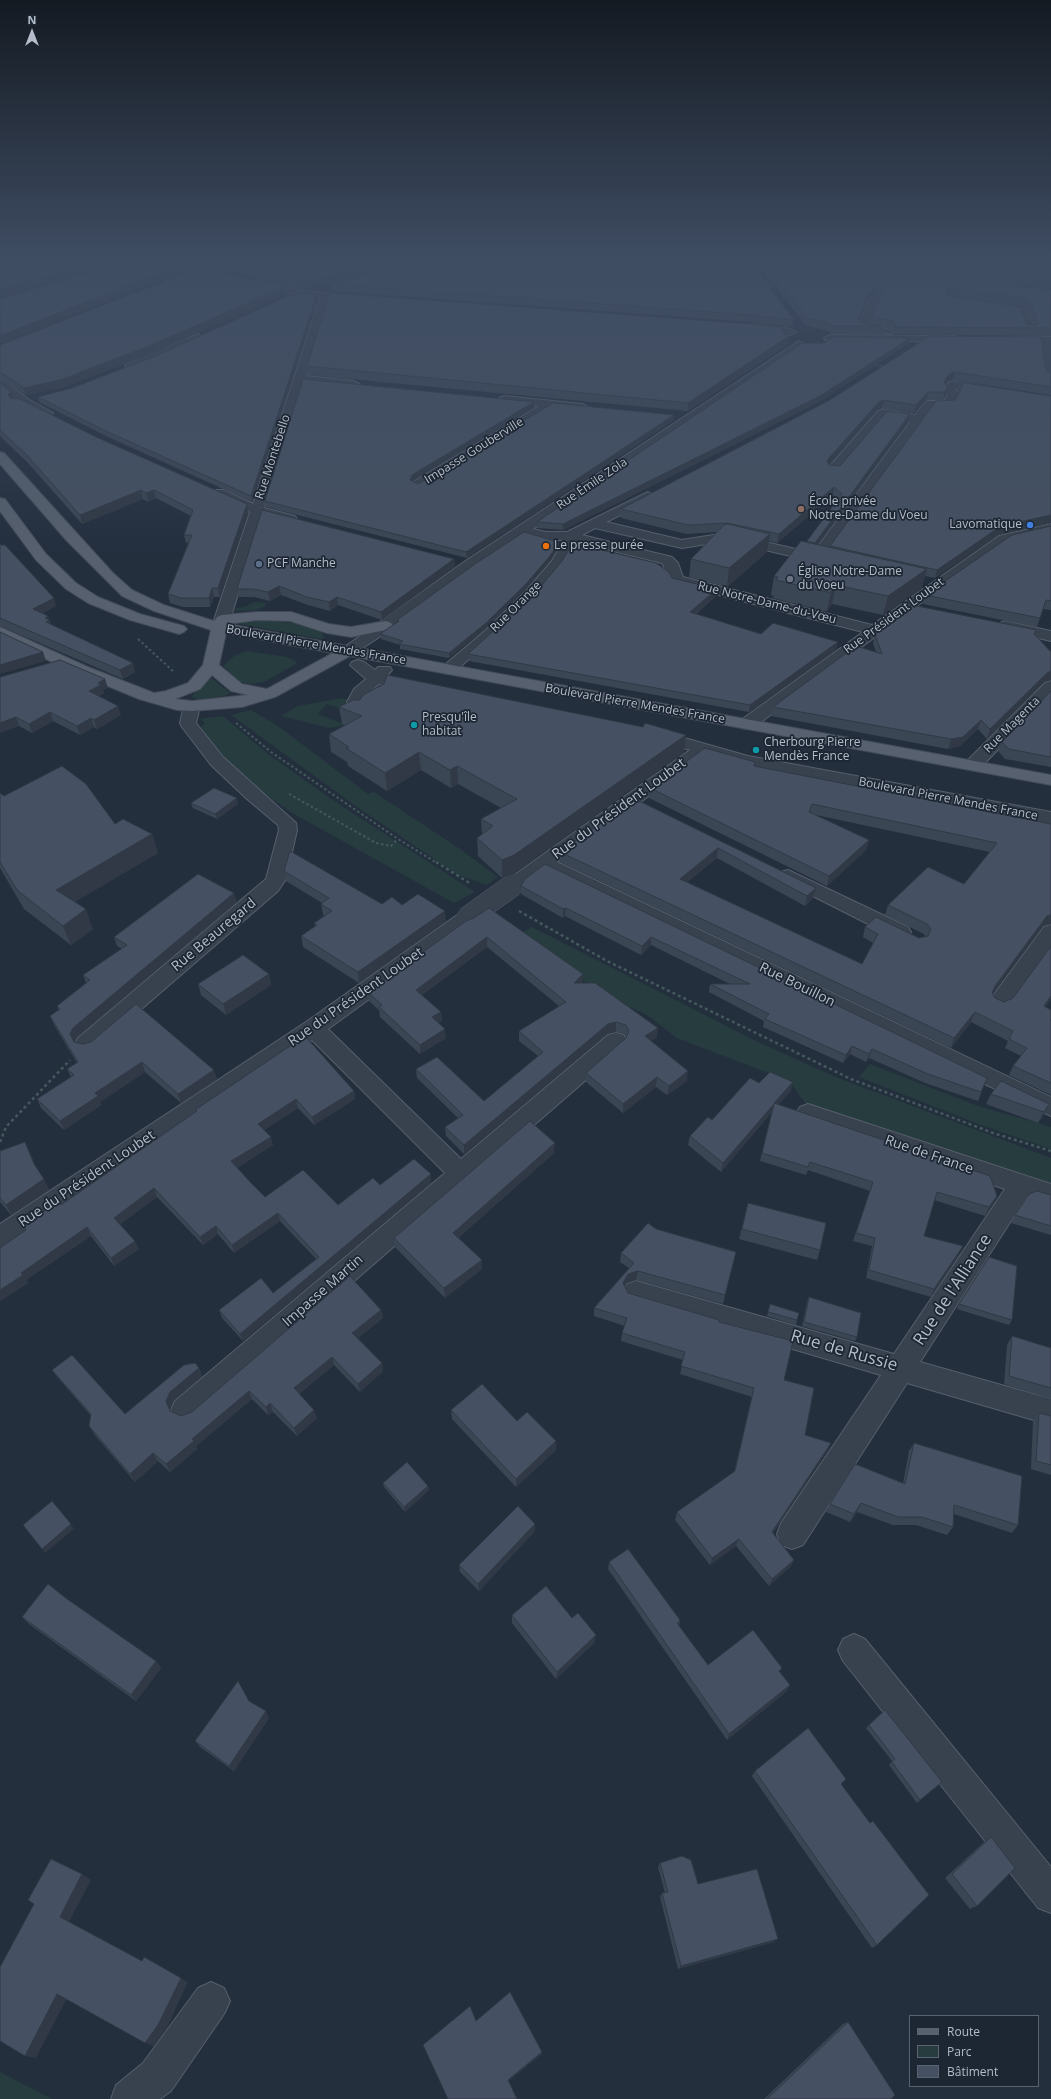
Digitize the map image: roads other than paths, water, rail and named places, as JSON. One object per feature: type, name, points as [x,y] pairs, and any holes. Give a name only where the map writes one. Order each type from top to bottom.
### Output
[{"type":"main road","points":[[0,456],[77,544],[108,576],[127,593],[159,608],[219,629],[257,616],[291,617],[327,628],[351,632],[386,626]]},
{"type":"main road","name":"Boulevard Pierre Mendes France","points":[[0,502],[41,557],[70,586],[93,600],[135,617],[219,629],[347,651],[1051,780]]},
{"type":"main road","points":[[0,632],[64,662],[145,696],[177,705],[192,706],[242,702],[269,694],[347,651],[327,628]]},
{"type":"main road","points":[[145,696],[167,697],[184,692],[194,686],[211,666],[219,629]]},
{"type":"main road","name":"Boulevard Pierre Mendes France","points":[[219,629],[332,660],[358,665]]},
{"type":"main road","points":[[211,666],[237,688],[269,694]]},
{"type":"main road","name":"Boulevard Pierre Mendes France","points":[[380,675],[1051,794]]},
{"type":"street","points":[[119,371],[149,358]]},
{"type":"street","name":"Rue Montebello","points":[[219,629],[305,358]]},
{"type":"street","name":"Rue Émile Zola","points":[[347,651],[386,626],[469,565],[690,418],[789,358]]},
{"type":"street","points":[[885,366],[897,358]]},
{"type":"street","points":[[1045,358],[1051,378]]},
{"type":"street","points":[[298,379],[363,385]]},
{"type":"street","points":[[0,383],[20,403],[57,418]]},
{"type":"street","points":[[817,558],[930,403],[948,404],[954,392],[949,391],[953,384],[998,391]]},
{"type":"street","points":[[20,403],[39,398]]},
{"type":"street","points":[[495,398],[597,408]]},
{"type":"street","name":"Impasse Gouberville","points":[[418,485],[550,404]]},
{"type":"street","points":[[833,470],[882,413],[918,419]]},
{"type":"street","points":[[674,416],[690,418]]},
{"type":"street","points":[[211,489],[256,510],[306,523]]},
{"type":"street","points":[[522,530],[546,536],[569,536],[596,524],[661,489]]},
{"type":"street","points":[[596,524],[682,544],[691,544],[719,537],[726,537],[832,561]]},
{"type":"street","name":"Rue Président Loubet","points":[[747,724],[906,607],[1004,539],[1051,528]]},
{"type":"street","name":"Rue Notre-Dame-du-Vœu","points":[[569,536],[671,562],[677,580],[875,630]]},
{"type":"street","name":"Rue Orange","points":[[448,669],[492,632],[531,594],[561,558],[569,544],[569,536]]},
{"type":"street","points":[[453,561],[469,565]]},
{"type":"street","points":[[916,581],[937,585]]},
{"type":"street","points":[[906,607],[924,610]]},
{"type":"street","points":[[990,624],[1051,636]]},
{"type":"street","points":[[46,669],[64,662]]},
{"type":"street","name":"Boulevard Pierre Mendes France","points":[[358,665],[380,675],[430,690]]},
{"type":"street","points":[[356,712],[355,702],[360,692],[380,675]]},
{"type":"street","name":"Rue Magenta","points":[[973,765],[1051,686]]},
{"type":"street","name":"Rue Beauregard","points":[[86,1044],[271,887],[276,879],[288,830],[287,823],[253,795],[217,761],[188,723],[192,706]]},
{"type":"street","name":"Boulevard Pierre Mendes France","points":[[640,731],[746,761],[1051,818]]},
{"type":"street","name":"Rue du Président Loubet","points":[[0,1238],[314,1028],[704,748]]},
{"type":"street","points":[[633,799],[654,809]]},
{"type":"street","name":"Rue Bouillon","points":[[543,864],[1051,1107]]},
{"type":"street","points":[[775,869],[916,940]]},
{"type":"street","points":[[1000,1002],[1051,932]]},
{"type":"street","points":[[314,1028],[460,1173]]},
{"type":"street","name":"Impasse Martin","points":[[185,1410],[616,1041]]},
{"type":"street","name":"Rue de France","points":[[808,1113],[1020,1186],[1051,1194]]},
{"type":"street","name":"Rue de l'Alliance","points":[[792,1534],[1020,1186]]},
{"type":"street","name":"Rue de Russie","points":[[636,1292],[1051,1412]]},
{"type":"street","points":[[854,1650],[1051,1895]]},
{"type":"street","points":[[130,2099],[157,2077],[211,2001]]},
{"type":"place","name":"École privée Notre-Dame du Voeu","points":[[801,509]]},
{"type":"place","name":"Lavomatique","points":[[1030,525]]},
{"type":"place","name":"Le presse purée","points":[[546,546]]},
{"type":"place","name":"PCF Manche","points":[[259,564]]},
{"type":"place","name":"Église Notre-Dame du Voeu","points":[[790,579]]},
{"type":"place","name":"Presqu'île habitat","points":[[414,725]]},
{"type":"place","name":"Cherbourg Pierre Mendès France","points":[[756,750]]}]
